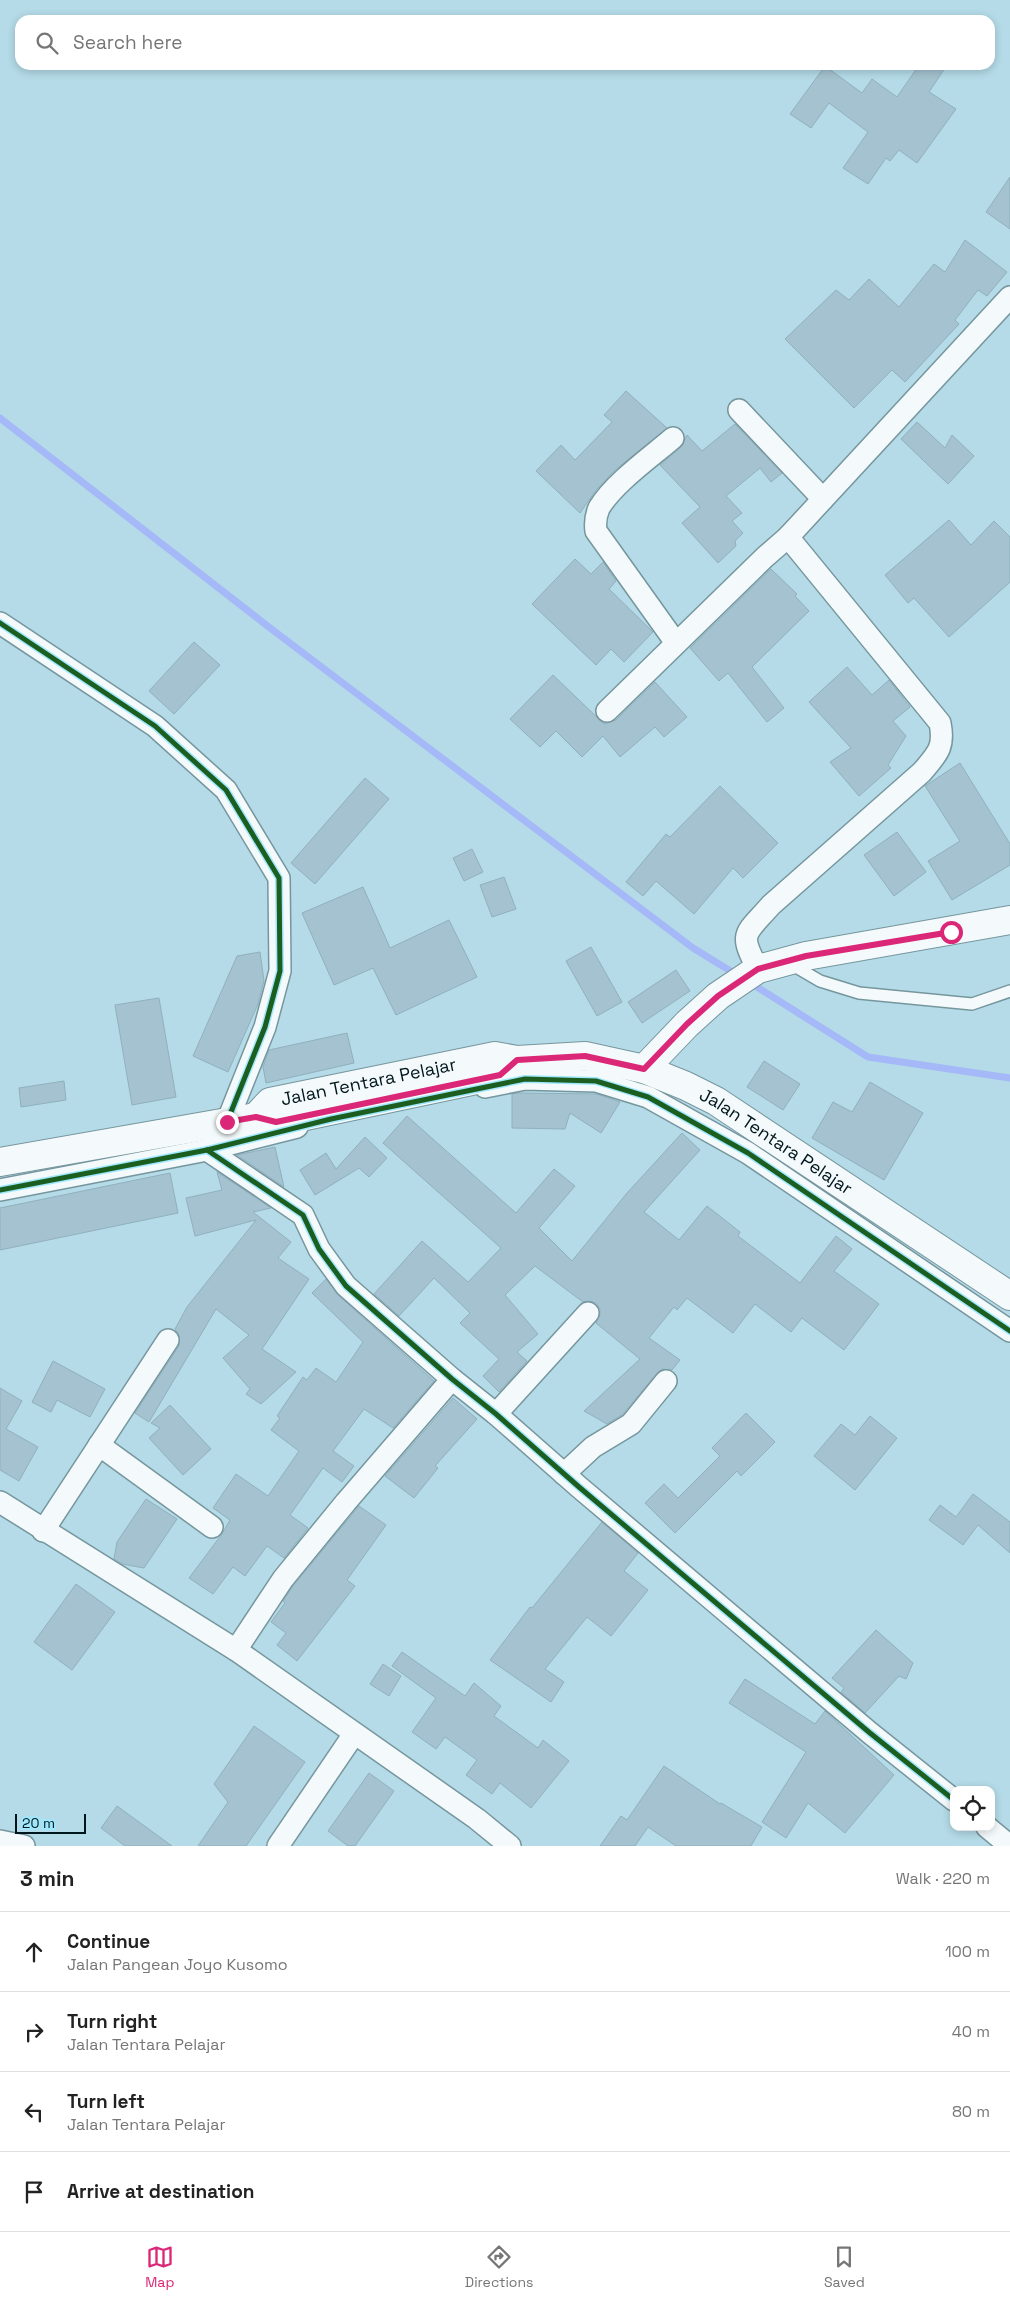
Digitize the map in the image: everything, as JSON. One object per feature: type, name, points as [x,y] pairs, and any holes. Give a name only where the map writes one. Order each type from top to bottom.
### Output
[{"type":"main road","points":[[644,1069],[687,1024],[718,996],[758,969],[806,956],[1010,920]]},
{"type":"main road","name":"Jalan Tentara Pelajar","points":[[0,1162],[256,1117],[276,1122],[500,1075],[517,1060],[585,1056],[644,1069],[716,1101],[1010,1296]]},
{"type":"street","points":[[607,711],[788,537],[1010,297]]},
{"type":"street","points":[[739,410],[823,499]]},
{"type":"street","points":[[673,438],[627,476],[599,509],[595,524],[596,531],[676,643]]},
{"type":"street","points":[[758,969],[746,947],[746,937],[751,928],[771,905],[922,772],[939,752],[943,739],[940,723],[788,537]]},
{"type":"street","points":[[0,623],[155,726],[226,790],[279,878],[280,971],[265,1027],[227,1122]]},
{"type":"street","points":[[0,1190],[207,1150],[331,1119],[525,1079],[596,1081],[648,1097],[748,1153],[1010,1331]]},
{"type":"street","points":[[207,1150],[303,1215],[319,1250],[346,1286],[452,1380],[496,1414],[564,1474],[855,1720],[950,1797]]},
{"type":"street","points":[[496,1414],[588,1313]]},
{"type":"street","points":[[43,1531],[168,1340]]},
{"type":"street","points":[[236,1650],[283,1580],[346,1502],[452,1380]]},
{"type":"street","points":[[564,1474],[593,1447],[631,1424],[666,1381]]},
{"type":"street","points":[[98,1445],[212,1527]]},
{"type":"street","points":[[0,1502],[43,1531],[236,1650],[477,1820],[510,1846]]},
{"type":"street","points":[[278,1846],[354,1734]]},
{"type":"street","points":[[992,1831],[1010,1846]]},
{"type":"street","points":[[0,1841],[24,1846]]},
{"type":"lane","points":[[787,962],[820,981],[858,993],[972,1004],[1010,991]]},
{"type":"building","points":[[822,70],[830,70],[862,93],[872,79],[897,97],[916,70],[944,70],[929,92],[956,109],[917,163],[899,150],[890,161],[886,158],[868,184],[843,168],[868,132],[829,103],[811,128],[790,114]]},
{"type":"building","points":[[1010,177],[1010,229],[986,212]]},
{"type":"building","points":[[965,240],[1007,272],[987,296],[978,290],[955,320],[959,324],[905,382],[892,370],[854,408],[785,339],[836,290],[849,300],[869,279],[899,307],[934,264],[945,272]]},
{"type":"building","points":[[626,391],[667,428],[614,471],[596,490],[580,513],[536,471],[561,445],[575,460],[612,422],[604,415]]},
{"type":"building","points":[[917,422],[945,448],[952,435],[974,456],[948,484],[901,439]]},
{"type":"building","points":[[735,424],[782,473],[771,482],[760,468],[726,496],[742,513],[732,521],[743,533],[735,541],[736,546],[718,563],[682,523],[700,507],[660,465],[681,447],[687,435],[702,451]]},
{"type":"building","points":[[949,520],[971,545],[994,521],[1010,537],[1010,582],[949,637],[914,598],[908,603],[885,575]]},
{"type":"building","points":[[575,559],[591,574],[603,562],[616,581],[609,589],[653,632],[624,662],[611,649],[596,665],[532,604]]},
{"type":"building","points":[[771,569],[797,594],[795,596],[809,611],[752,667],[784,708],[767,722],[728,673],[719,681],[690,648]]},
{"type":"building","points":[[194,642],[220,665],[174,714],[149,691]]},
{"type":"building","points":[[847,667],[872,695],[889,680],[910,707],[893,721],[906,736],[888,765],[891,768],[859,796],[830,762],[851,748],[809,702]]},
{"type":"building","points":[[553,675],[604,724],[616,720],[655,682],[687,717],[664,737],[655,727],[620,757],[603,736],[582,757],[556,731],[540,747],[510,719]]},
{"type":"building","points":[[960,763],[1010,844],[1010,865],[952,900],[928,861],[960,841],[925,786]]},
{"type":"building","points":[[365,778],[389,799],[315,884],[291,863]]},
{"type":"building","points":[[720,786],[778,843],[743,878],[733,868],[694,914],[656,881],[643,896],[626,882],[666,834],[670,837]]},
{"type":"building","points":[[897,832],[926,872],[894,896],[864,855]]},
{"type":"building","points":[[472,849],[483,872],[464,881],[453,858]]},
{"type":"building","points":[[504,877],[516,909],[492,917],[480,885]]},
{"type":"building","points":[[363,887],[390,948],[449,920],[477,977],[396,1015],[373,968],[334,985],[302,913]]},
{"type":"building","points":[[591,947],[622,1002],[597,1016],[566,961]]},
{"type":"building","points":[[260,952],[264,981],[258,1004],[228,1072],[193,1056],[237,956]]},
{"type":"building","points":[[676,970],[690,991],[642,1023],[628,1002]]},
{"type":"building","points":[[159,998],[176,1097],[132,1105],[115,1005]]},
{"type":"building","points":[[347,1033],[354,1063],[266,1083],[263,1067],[269,1050]]},
{"type":"building","points":[[764,1061],[800,1084],[783,1110],[747,1087]]},
{"type":"building","points":[[64,1081],[66,1100],[21,1107],[19,1088]]},
{"type":"building","points":[[870,1082],[923,1113],[884,1180],[812,1138],[833,1102],[852,1112]]},
{"type":"building","points":[[512,1094],[597,1094],[620,1102],[601,1133],[570,1113],[565,1129],[512,1128]]},
{"type":"building","points":[[407,1116],[516,1213],[554,1169],[575,1186],[539,1228],[572,1261],[627,1193],[682,1133],[700,1150],[644,1212],[679,1240],[707,1206],[740,1232],[738,1236],[800,1283],[836,1236],[852,1249],[834,1271],[879,1304],[844,1350],[802,1318],[791,1332],[755,1304],[733,1333],[687,1298],[677,1310],[674,1307],[649,1338],[680,1360],[672,1370],[662,1369],[657,1373],[623,1414],[607,1424],[584,1411],[640,1359],[596,1323],[600,1315],[600,1309],[596,1303],[590,1301],[583,1302],[535,1266],[505,1295],[538,1334],[517,1352],[527,1361],[499,1392],[483,1376],[499,1359],[460,1323],[470,1313],[434,1278],[399,1316],[374,1294],[422,1241],[468,1282],[501,1248],[383,1143]]},
{"type":"building","points":[[365,1137],[387,1158],[369,1177],[359,1168],[315,1195],[300,1170],[326,1153],[336,1169]]},
{"type":"building","points":[[275,1147],[284,1187],[237,1155]]},
{"type":"building","points":[[217,1172],[271,1208],[253,1212],[291,1242],[278,1258],[309,1279],[262,1349],[296,1372],[261,1404],[246,1394],[250,1389],[223,1358],[249,1335],[216,1309],[149,1422],[135,1413],[179,1346],[179,1335],[175,1329],[187,1307],[256,1220],[195,1236],[186,1198],[222,1190]]},
{"type":"building","points":[[170,1173],[178,1213],[0,1250],[0,1208]]},
{"type":"building","points":[[326,1279],[338,1295],[434,1381],[393,1428],[364,1409],[333,1451],[354,1466],[342,1482],[323,1468],[290,1515],[308,1528],[284,1558],[267,1546],[245,1576],[233,1567],[213,1594],[189,1578],[222,1534],[230,1520],[213,1508],[236,1474],[268,1496],[299,1451],[271,1430],[280,1418],[277,1416],[303,1377],[307,1380],[316,1368],[336,1382],[363,1342],[312,1293]]},
{"type":"building","points":[[53,1361],[105,1389],[90,1417],[57,1400],[51,1412],[32,1402]]},
{"type":"building","points":[[0,1388],[22,1401],[6,1429],[38,1447],[19,1481],[0,1470]]},
{"type":"building","points":[[453,1398],[477,1419],[435,1466],[438,1468],[414,1498],[385,1476]]},
{"type":"building","points":[[170,1405],[211,1449],[183,1475],[149,1438],[160,1428],[151,1423]]},
{"type":"building","points":[[746,1413],[775,1442],[741,1476],[737,1471],[675,1533],[645,1503],[664,1484],[678,1498],[720,1456],[712,1448]]},
{"type":"building","points":[[870,1416],[897,1438],[855,1490],[814,1456],[841,1424],[855,1435]]},
{"type":"building","points":[[973,1494],[1010,1522],[1010,1553],[978,1525],[963,1545],[929,1520],[940,1505],[956,1517]]},
{"type":"building","points":[[146,1499],[177,1519],[144,1568],[122,1564],[114,1559],[117,1542]]},
{"type":"building","points":[[359,1506],[386,1525],[347,1580],[355,1586],[297,1661],[277,1645],[286,1633],[271,1622],[285,1603],[283,1601],[293,1586]]},
{"type":"building","points":[[602,1522],[638,1553],[624,1571],[648,1590],[611,1636],[587,1617],[545,1669],[564,1682],[551,1702],[490,1660],[530,1607],[532,1608]]},
{"type":"building","points":[[76,1584],[115,1612],[72,1670],[34,1642]]},
{"type":"building","points":[[876,1630],[913,1663],[906,1679],[899,1676],[865,1713],[841,1692],[844,1688],[832,1678]]},
{"type":"building","points":[[402,1652],[465,1696],[474,1683],[501,1706],[494,1716],[538,1748],[543,1740],[569,1761],[531,1808],[500,1783],[492,1794],[466,1775],[477,1760],[445,1737],[436,1749],[412,1732],[436,1698],[392,1666]]},
{"type":"building","points":[[383,1664],[401,1676],[389,1696],[370,1684]]},
{"type":"building","points":[[745,1679],[815,1724],[825,1711],[894,1775],[845,1833],[808,1803],[786,1838],[762,1822],[806,1752],[729,1703]]},
{"type":"building","points":[[254,1726],[305,1762],[246,1846],[198,1846],[228,1802],[214,1784]]},
{"type":"building","points":[[664,1766],[720,1804],[762,1827],[751,1846],[676,1846],[648,1827],[635,1846],[600,1846],[621,1816],[627,1820]]},
{"type":"building","points":[[369,1773],[394,1791],[355,1846],[348,1846],[328,1831]]},
{"type":"building","points":[[117,1806],[172,1846],[125,1846],[101,1828]]},
{"type":"waterway","points":[[0,418],[274,631],[693,948],[737,975]]},
{"type":"waterway","points":[[749,982],[868,1057],[1010,1078]]},
{"type":"cycle path","points":[[0,623],[155,726],[226,790],[279,878],[280,971],[265,1027],[227,1122]]},
{"type":"cycle path","points":[[0,1190],[207,1150],[331,1119],[525,1079],[596,1081],[648,1097],[748,1153],[1010,1331]]},
{"type":"cycle path","points":[[207,1150],[303,1215],[319,1249],[346,1286],[579,1487],[870,1733],[950,1797]]},
{"type":"route","points":[[227,1122],[256,1117],[276,1122],[500,1075],[517,1060],[585,1056],[644,1069],[687,1024],[718,996],[758,969],[806,956],[951,932]]}]
